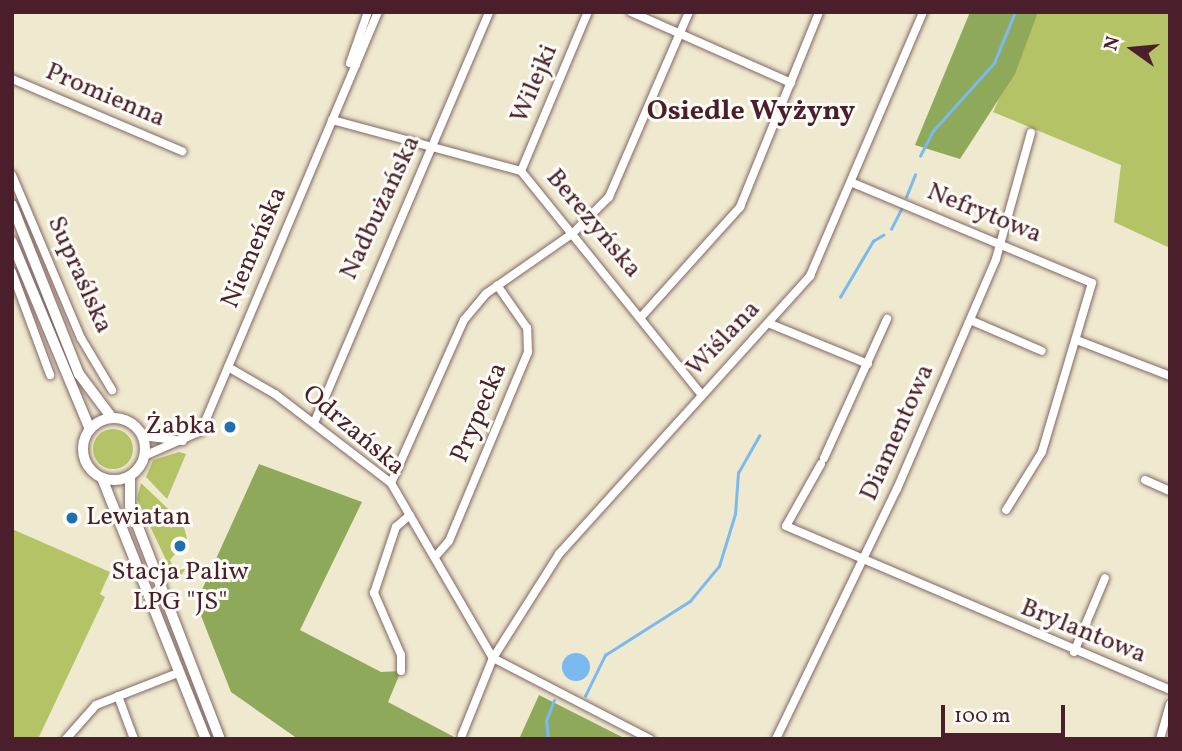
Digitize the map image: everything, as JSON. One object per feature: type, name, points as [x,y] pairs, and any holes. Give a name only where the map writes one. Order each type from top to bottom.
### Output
[{"type":"main road","points":[[12,205],[79,374],[112,418]]},
{"type":"main road","points":[[12,243],[90,429],[85,461],[102,478],[205,739]]},
{"type":"main road","points":[[90,429],[112,418],[129,422],[142,436],[144,456],[130,476],[127,493],[220,739]]},
{"type":"main road","points":[[102,478],[130,476]]},
{"type":"street","name":"Niemeńska","points":[[356,65],[350,63],[368,12]]},
{"type":"street","name":"Niemeńska","points":[[186,441],[201,431],[378,12]]},
{"type":"street","name":"Nadbużańska","points":[[314,423],[489,12]]},
{"type":"street","name":"Wilejki","points":[[521,171],[588,12]]},
{"type":"street","points":[[631,12],[791,83]]},
{"type":"street","points":[[391,483],[464,320],[497,285],[573,233],[621,176],[689,12]]},
{"type":"street","points":[[642,316],[740,207],[820,12]]},
{"type":"street","name":"Wiślana","points":[[493,658],[582,524],[810,276],[853,183],[923,12]]},
{"type":"street","name":"Promienna","points":[[12,79],[182,151]]},
{"type":"street","name":"Berezyńska","points":[[332,120],[434,144],[521,171],[642,316],[701,394]]},
{"type":"street","name":"Diamentowa","points":[[776,739],[863,562],[970,320],[1001,243],[1031,133]]},
{"type":"street","name":"Supraślska","points":[[12,176],[81,338],[112,390]]},
{"type":"street","name":"Nefrytowa","points":[[853,183],[1088,278],[1094,290],[1079,341]]},
{"type":"street","points":[[12,272],[50,375]]},
{"type":"street","name":"Prypecka","points":[[435,557],[449,541],[528,352],[527,328],[497,285]]},
{"type":"street","points":[[768,323],[868,364],[887,319]]},
{"type":"street","points":[[970,320],[1042,351]]},
{"type":"street","points":[[1006,510],[1042,452],[1079,341],[1170,376]]},
{"type":"street","name":"Brylantowa","points":[[868,364],[822,461],[786,526],[981,613],[1170,691]]},
{"type":"street","name":"Odrzańska","points":[[228,367],[314,423],[391,483],[493,658]]},
{"type":"street","points":[[142,436],[186,441]]},
{"type":"street","points":[[144,456],[186,441]]},
{"type":"street","points":[[1145,480],[1170,491]]},
{"type":"street","points":[[401,671],[401,655],[374,593],[396,527],[410,514]]},
{"type":"street","points":[[1074,652],[1105,578]]},
{"type":"street","points":[[462,735],[493,658],[650,739]]},
{"type":"street","points":[[66,739],[85,712],[180,672]]},
{"type":"street","points":[[118,696],[135,739]]},
{"type":"street","points":[[1160,739],[1170,704]]},
{"type":"green space","points":[[970,12],[1038,12],[1015,74],[960,159],[915,145]]},
{"type":"green space","points":[[1038,12],[1170,12],[1170,248],[1114,222],[1121,165],[993,112]]},
{"type":"green space","points":[[113,429],[121,430],[127,435],[132,441],[132,457],[127,463],[121,468],[113,469],[105,468],[99,463],[94,457],[93,449],[94,441],[99,435],[105,430]]},
{"type":"green space","points":[[179,452],[186,454],[167,499],[146,477],[153,460]]},
{"type":"green space","points":[[259,464],[362,502],[300,630],[381,672],[401,671],[388,702],[458,739],[298,739],[231,692],[196,603]]},
{"type":"green space","points":[[141,483],[183,523],[187,539],[170,560],[175,570],[185,569],[177,583],[137,499]]},
{"type":"green space","points":[[12,529],[110,572],[100,594],[105,597],[38,739],[12,739]]},
{"type":"green space","points":[[539,695],[626,739],[519,739]]},
{"type":"water","points":[[576,653],[586,657],[590,667],[586,677],[576,681],[566,677],[562,667],[566,657]]},
{"type":"waterway","points":[[920,156],[932,132],[994,63],[1015,12]]},
{"type":"waterway","points":[[906,197],[915,175]]},
{"type":"waterway","points":[[891,229],[901,209]]},
{"type":"waterway","points":[[840,297],[873,241],[883,235]]},
{"type":"waterway","points":[[585,696],[605,655],[690,601],[719,566],[735,514],[738,473],[759,436]]},
{"type":"waterway","points":[[548,739],[546,721],[554,700]]},
{"type":"place","name":"Żabka","points":[[230,427]]},
{"type":"place","name":"Lewiatan","points":[[72,518]]},
{"type":"place","name":"Stacja Paliw LPG \"JS\"","points":[[180,546]]},
{"type":"district","name":"Osiedle Wyżyny","points":[[751,112]]}]
